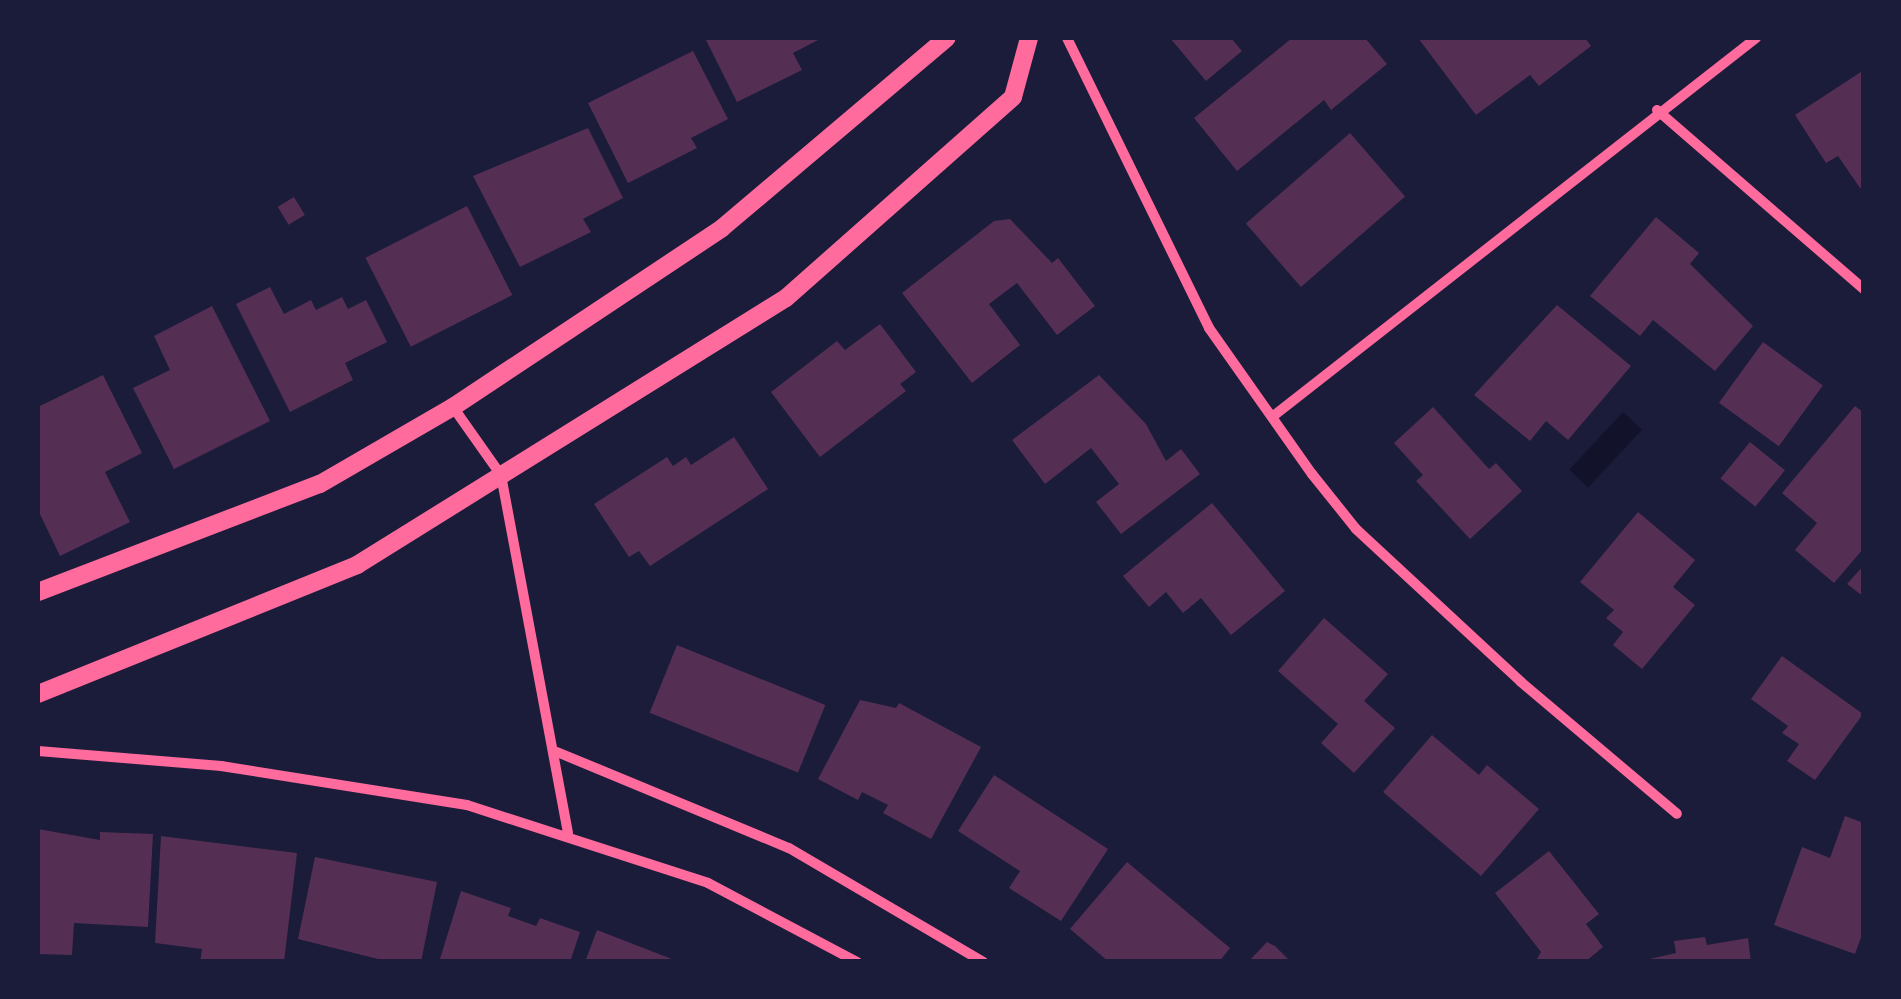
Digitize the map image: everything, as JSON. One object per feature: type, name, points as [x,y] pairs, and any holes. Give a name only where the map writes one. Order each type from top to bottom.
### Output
[{"type":"street","points":[[38,592],[320,484],[453,408],[722,228],[947,38]]},
{"type":"street","points":[[38,694],[357,565],[786,298],[1013,97],[1029,38]]},
{"type":"street","points":[[1067,38],[1208,328],[1356,528],[1521,682],[1678,814]]},
{"type":"street","points":[[1272,417],[1656,110],[1756,38]]},
{"type":"street","points":[[1656,110],[1864,289]]},
{"type":"street","points":[[453,408],[501,475],[557,752],[568,833]]},
{"type":"street","points":[[38,751],[221,766],[467,805],[568,833],[708,882],[857,962]]},
{"type":"street","points":[[557,752],[789,848],[984,962]]},
{"type":"shaded area","points":[[1623,412],[1642,430],[1588,488],[1569,470]]},
{"type":"building","points":[[705,38],[822,38],[793,53],[802,70],[737,102]]},
{"type":"building","points":[[1170,38],[1231,38],[1242,51],[1206,81]]},
{"type":"building","points":[[1292,38],[1365,38],[1387,64],[1331,110],[1324,100],[1237,171],[1194,118]]},
{"type":"building","points":[[1418,38],[1585,38],[1591,46],[1539,86],[1530,75],[1476,115]]},
{"type":"building","points":[[693,51],[728,119],[691,138],[697,148],[628,183],[588,103]]},
{"type":"building","points":[[1864,70],[1864,186],[1860,188],[1838,156],[1826,163],[1795,115]]},
{"type":"building","points":[[588,128],[623,198],[583,219],[591,232],[520,267],[473,176]]},
{"type":"building","points":[[1350,133],[1405,196],[1301,287],[1246,224]]},
{"type":"building","points":[[294,197],[305,215],[289,225],[278,207]]},
{"type":"building","points":[[467,206],[512,295],[411,347],[365,258]]},
{"type":"building","points":[[1656,217],[1699,253],[1690,264],[1753,326],[1715,371],[1653,320],[1640,336],[1590,296]]},
{"type":"building","points":[[1010,219],[1052,263],[1058,258],[1095,306],[1057,335],[1017,283],[989,304],[1020,345],[972,383],[902,293],[994,221]]},
{"type":"building","points":[[270,287],[284,314],[311,300],[316,310],[342,297],[348,309],[366,300],[387,342],[345,363],[353,380],[290,412],[236,304]]},
{"type":"building","points":[[1557,305],[1631,366],[1568,440],[1546,421],[1530,441],[1474,395]]},
{"type":"building","points":[[212,306],[270,421],[174,469],[133,388],[170,370],[154,336]]},
{"type":"building","points":[[880,324],[916,372],[900,384],[906,391],[820,457],[771,392],[837,341],[845,350]]},
{"type":"building","points":[[1763,342],[1823,385],[1779,446],[1719,403]]},
{"type":"building","points":[[103,375],[142,453],[105,472],[130,522],[60,556],[38,510],[38,407]]},
{"type":"building","points":[[1099,375],[1146,424],[1166,461],[1181,449],[1200,474],[1121,534],[1096,502],[1119,484],[1091,448],[1045,484],[1012,440]]},
{"type":"building","points":[[1855,406],[1864,413],[1864,548],[1834,583],[1795,550],[1817,523],[1782,493]]},
{"type":"building","points":[[1433,407],[1489,469],[1496,463],[1522,491],[1470,539],[1416,481],[1423,475],[1394,443]]},
{"type":"building","points":[[734,437],[768,489],[650,566],[639,551],[629,557],[594,504],[667,457],[673,466],[686,457],[691,465]]},
{"type":"building","points":[[1750,442],[1785,470],[1755,507],[1720,479]]},
{"type":"building","points":[[1212,503],[1285,591],[1231,635],[1201,598],[1183,613],[1166,592],[1149,607],[1123,576]]},
{"type":"building","points":[[1638,512],[1695,560],[1673,587],[1695,605],[1642,669],[1613,645],[1623,632],[1606,618],[1614,610],[1580,582]]},
{"type":"building","points":[[1864,565],[1864,597],[1847,584]]},
{"type":"building","points":[[1324,618],[1388,674],[1364,701],[1395,728],[1354,773],[1321,743],[1338,724],[1278,671]]},
{"type":"building","points":[[677,645],[825,705],[798,773],[650,713]]},
{"type":"building","points":[[1782,656],[1863,714],[1815,780],[1787,761],[1799,744],[1782,733],[1788,726],[1751,699]]},
{"type":"building","points":[[860,700],[896,708],[899,703],[981,747],[931,839],[883,813],[888,805],[862,792],[858,800],[818,779]]},
{"type":"building","points":[[1432,735],[1479,775],[1487,765],[1539,809],[1481,876],[1383,792]]},
{"type":"building","points":[[994,775],[1108,849],[1061,921],[1009,888],[1020,871],[958,831]]},
{"type":"building","points":[[1845,816],[1864,823],[1864,929],[1855,954],[1774,925],[1802,847],[1830,858]]},
{"type":"building","points":[[38,829],[100,840],[100,832],[153,834],[148,927],[74,923],[72,955],[38,954]]},
{"type":"building","points":[[161,836],[297,853],[284,962],[200,962],[202,949],[155,943]]},
{"type":"building","points":[[1549,851],[1599,914],[1586,924],[1603,947],[1585,962],[1535,962],[1541,952],[1495,893]]},
{"type":"building","points":[[315,857],[437,882],[421,962],[390,962],[298,939]]},
{"type":"building","points":[[1127,862],[1230,948],[1219,962],[1109,962],[1070,929]]},
{"type":"building","points":[[461,891],[511,908],[508,916],[536,926],[540,918],[580,932],[570,962],[439,962]]},
{"type":"building","points":[[597,930],[677,961],[677,962],[585,962]]},
{"type":"building","points":[[1705,937],[1707,945],[1748,938],[1751,962],[1636,962],[1676,953],[1674,941]]},
{"type":"building","points":[[1267,942],[1275,946],[1291,962],[1248,962]]}]
